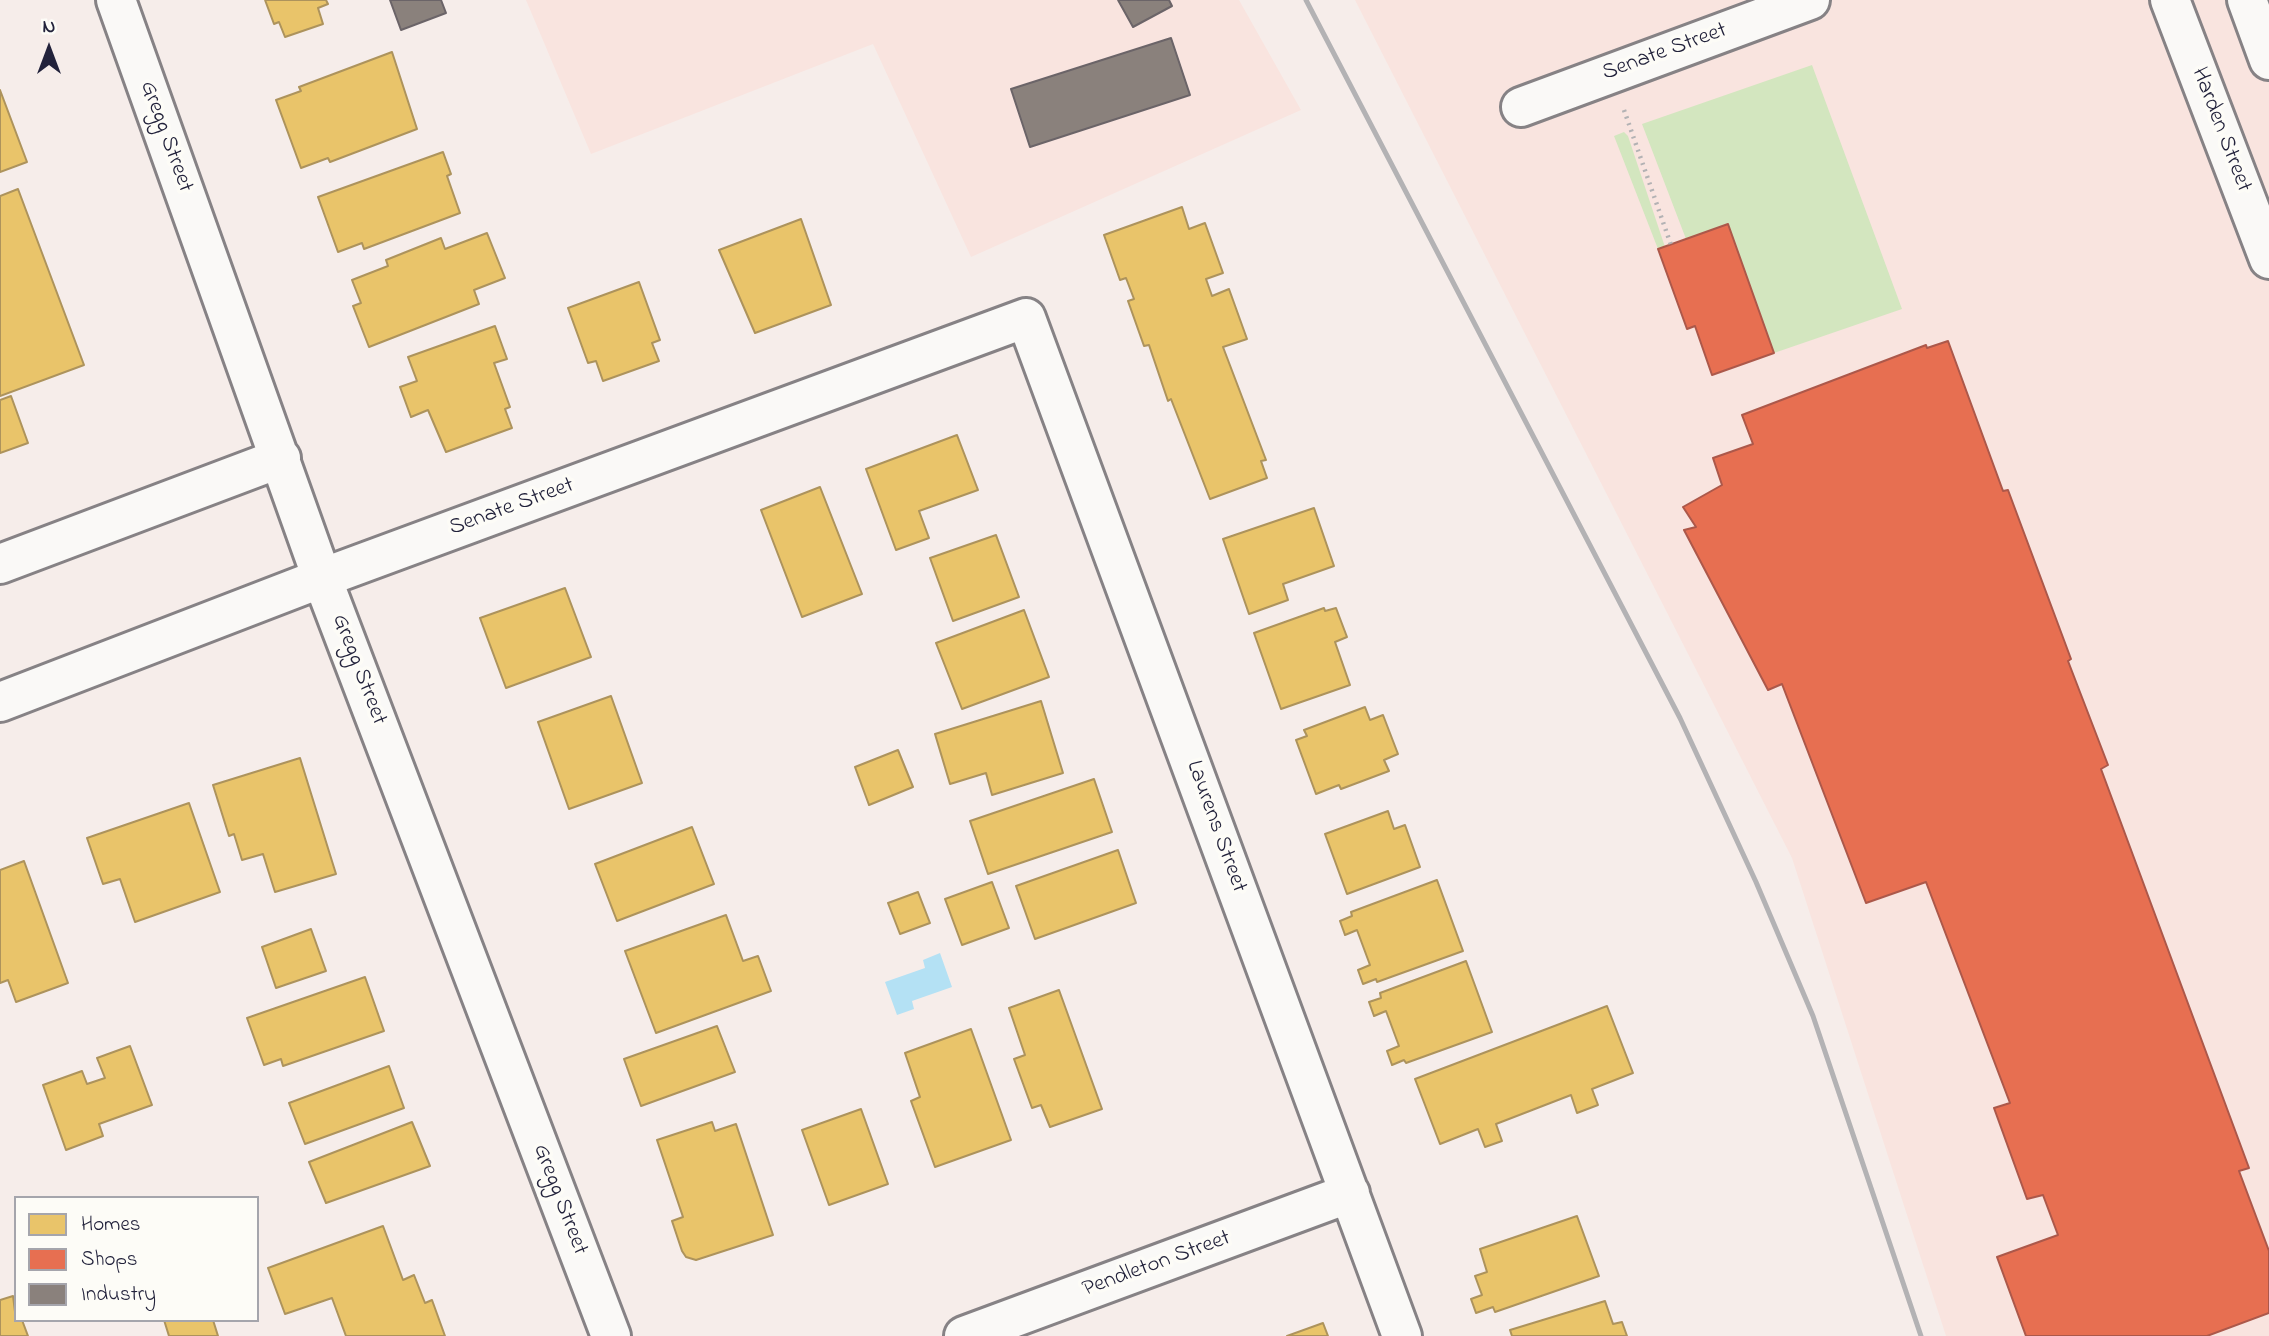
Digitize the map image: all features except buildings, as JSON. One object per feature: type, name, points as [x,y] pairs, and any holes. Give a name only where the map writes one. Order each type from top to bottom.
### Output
[{"type":"street","name":"Gregg Street","points":[[116,0],[322,578],[611,1336]]},
{"type":"street","name":"Senate Street","points":[[1521,107],[1810,0]]},
{"type":"street","name":"Harden Street","points":[[2170,0],[2269,259]]},
{"type":"street","points":[[2247,0],[2269,60]]},
{"type":"street","name":"Senate Street","points":[[0,702],[322,578],[1026,318]]},
{"type":"street","name":"Laurens Street","points":[[1026,318],[1402,1336]]},
{"type":"street","points":[[0,564],[281,458]]},
{"type":"street","name":"Pendleton Street","points":[[964,1336],[1350,1193]]},
{"type":"path","points":[[1638,148],[1671,245]]},
{"type":"shaded area","points":[[526,0],[1239,0],[1301,110],[971,257],[873,44],[591,154]]},
{"type":"shaded area","points":[[1355,0],[2269,0],[2269,1336],[1946,1336],[1792,858]]},
{"type":"green space","points":[[1812,65],[1902,309],[1774,353],[1728,224],[1686,239],[1642,124]]},
{"type":"green space","points":[[1624,132],[1628,136],[1665,247],[1658,249],[1614,136]]},
{"type":"water","points":[[940,953],[952,987],[912,1001],[914,1009],[897,1015],[885,982],[925,968],[923,960]]},
{"type":"railway","points":[[1306,0],[1680,718],[1756,882],[1813,1016],[1921,1336]]}]
